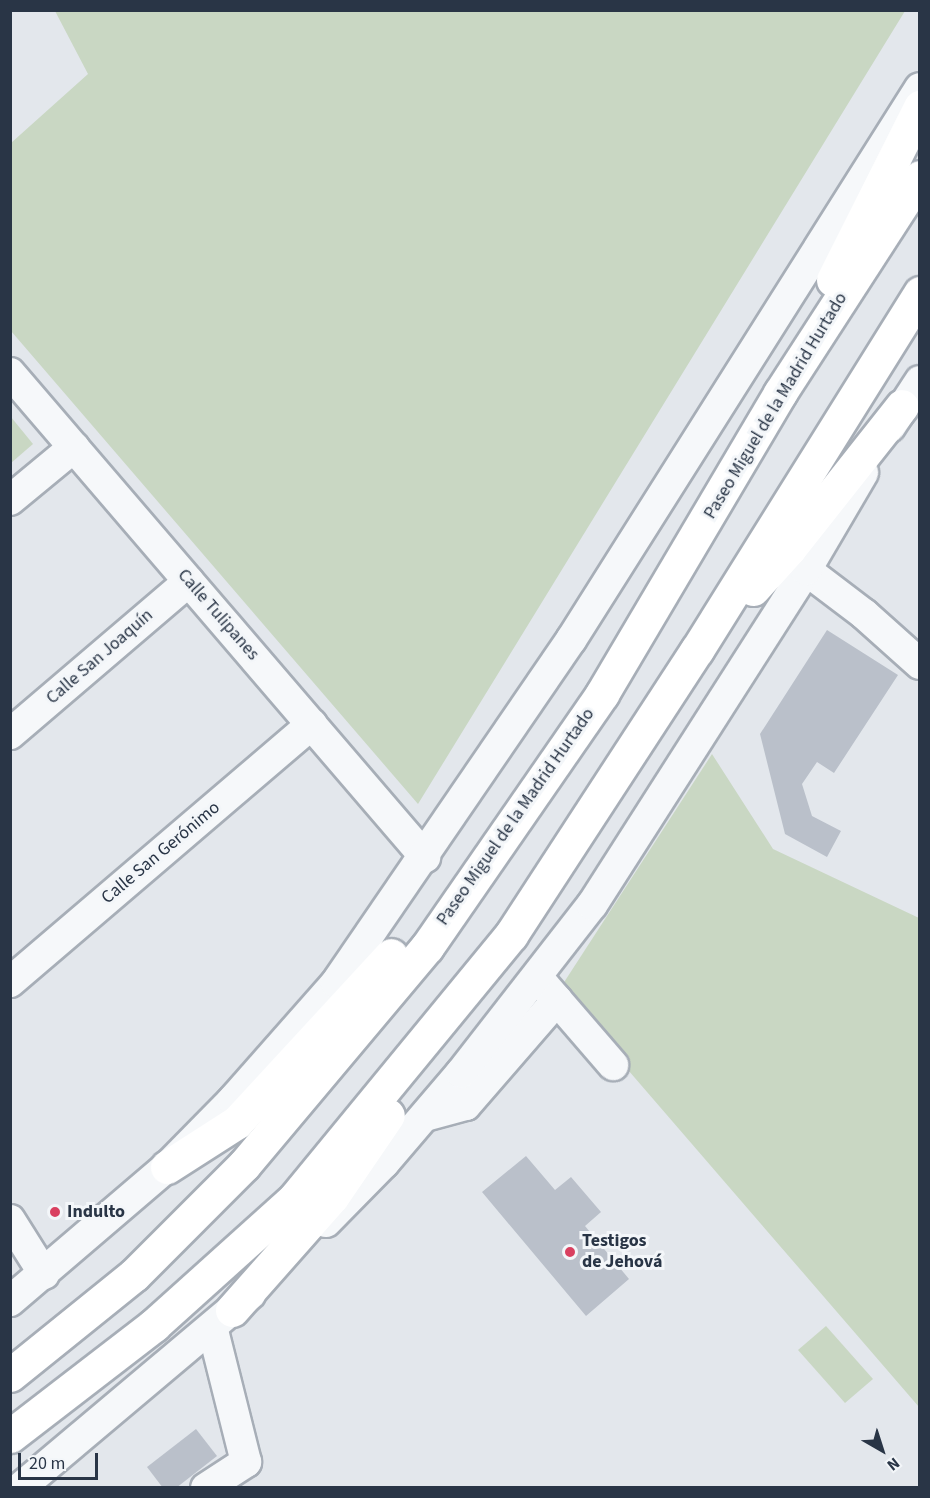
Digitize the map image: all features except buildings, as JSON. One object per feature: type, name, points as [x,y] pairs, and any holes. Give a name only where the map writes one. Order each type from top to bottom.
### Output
[{"type":"highway","points":[[780,393],[860,222],[920,107]]},
{"type":"highway","name":"Paseo Miguel de la Madrid Hurtado","points":[[10,1375],[134,1275],[244,1165],[427,947],[505,830],[602,694],[780,393],[920,177]]},
{"type":"highway","points":[[10,1436],[154,1325],[294,1199],[511,935],[697,650],[920,293]]},
{"type":"highway","points":[[697,650],[789,549],[911,393]]},
{"type":"highway","points":[[167,1167],[237,1122],[313,1043],[505,830]]},
{"type":"highway","points":[[222,1319],[332,1197],[389,1113],[433,1030]]},
{"type":"street","points":[[10,1301],[167,1167],[234,1100],[336,983],[426,857],[571,640],[920,88]]},
{"type":"street","name":"Calle Tulipanes","points":[[10,373],[426,857]]},
{"type":"street","points":[[20,1488],[222,1319],[297,1252],[547,989],[592,905],[806,570],[911,393]]},
{"type":"street","points":[[10,500],[74,447]]},
{"type":"street","points":[[806,570],[864,614],[920,664]]},
{"type":"street","name":"Calle San Joaquín","points":[[10,734],[189,581]]},
{"type":"street","name":"Calle San Gerónimo","points":[[10,982],[312,724]]},
{"type":"street","points":[[547,989],[613,1065]]},
{"type":"street","points":[[10,1220],[44,1274]]},
{"type":"street","points":[[206,1488],[246,1462],[222,1319]]},
{"type":"green space","points":[[55,11],[905,11],[418,804],[11,331],[11,143],[88,74]]},
{"type":"green space","points":[[11,417],[33,444],[10,463]]},
{"type":"green space","points":[[712,754],[773,849],[919,918],[919,1407],[559,990]]},
{"type":"green space","points":[[826,1326],[873,1379],[845,1403],[798,1350]]},
{"type":"place","name":"Indulto","points":[[55,1212]]},
{"type":"place","name":"Testigos de Jehová","points":[[570,1252]]}]
